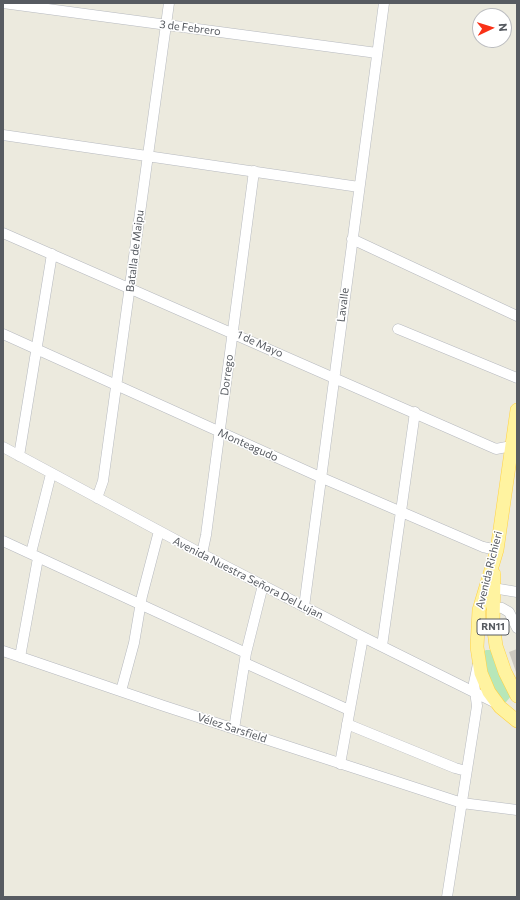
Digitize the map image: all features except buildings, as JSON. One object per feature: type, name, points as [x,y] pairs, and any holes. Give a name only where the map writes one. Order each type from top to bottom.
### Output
[{"type":"main road","name":"Avenida Richieri","points":[[478,662],[477,647],[479,610],[496,552],[515,446],[517,410]]},
{"type":"main road","name":"RN11","points":[[496,552],[493,588],[493,623],[496,646],[505,672],[517,695],[512,706],[506,708],[498,705]]},
{"type":"main road","name":"RN11","points":[[477,647],[486,643],[496,646]]},
{"type":"main road","name":"RN11","points":[[478,662],[483,681],[498,705],[517,721]]},
{"type":"street","name":"Batalla de Maipu","points":[[97,498],[103,481],[131,287],[169,3]]},
{"type":"street","name":"Lavalle","points":[[304,607],[320,477],[384,3]]},
{"type":"street","name":"3 de Febrero","points":[[3,4],[377,53]]},
{"type":"street","points":[[3,135],[359,187]]},
{"type":"street","name":"Dorrego","points":[[202,554],[220,433],[254,171]]},
{"type":"street","name":"1 de Mayo","points":[[3,233],[131,287],[496,449],[515,446]]},
{"type":"street","points":[[352,239],[517,316]]},
{"type":"street","points":[[19,456],[52,254]]},
{"type":"street","points":[[398,329],[517,378]]},
{"type":"street","name":"Monteagudo","points":[[3,334],[220,433],[400,512],[496,552]]},
{"type":"street","points":[[382,646],[415,412]]},
{"type":"street","name":"Avenida Nuestra Señora Del Lujan","points":[[3,447],[202,554],[362,637],[498,705]]},
{"type":"street","points":[[20,657],[35,556],[51,474]]},
{"type":"street","points":[[121,690],[134,643],[142,596],[159,531]]},
{"type":"street","points":[[3,540],[141,606],[350,710]]},
{"type":"street","points":[[234,729],[245,658],[263,585]]},
{"type":"street","points":[[493,588],[517,592]]},
{"type":"street","points":[[493,607],[502,608],[509,612],[517,628]]},
{"type":"street","points":[[340,764],[362,637]]},
{"type":"street","name":"Vélez Sarsfield","points":[[3,651],[234,729],[462,803],[517,810]]},
{"type":"street","name":"Avenida Richieri","points":[[447,897],[476,706],[474,692],[478,662]]},
{"type":"street","points":[[347,724],[455,768],[466,771]]},
{"type":"green space","points":[[486,650],[491,650],[512,695],[506,702],[502,703],[488,683],[483,652]]}]
